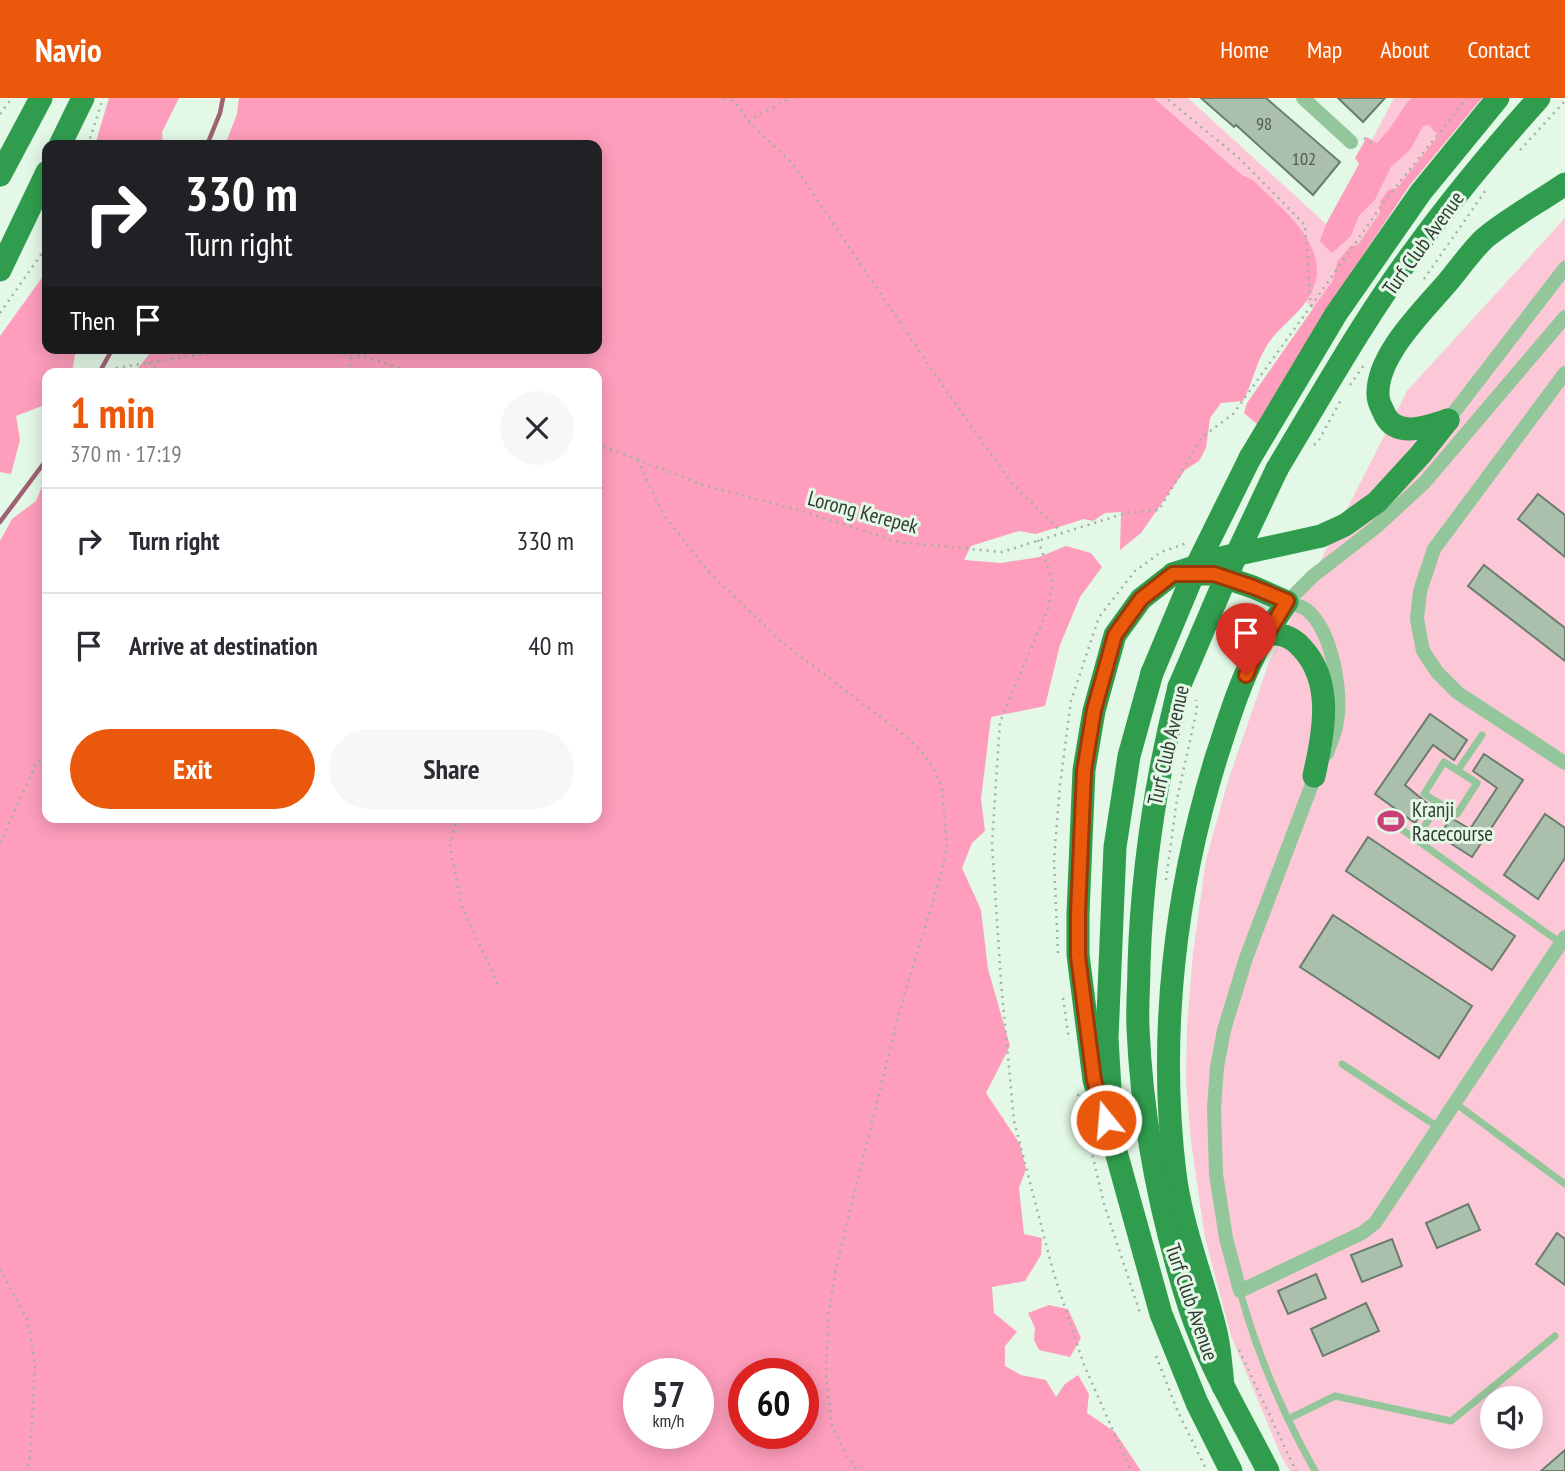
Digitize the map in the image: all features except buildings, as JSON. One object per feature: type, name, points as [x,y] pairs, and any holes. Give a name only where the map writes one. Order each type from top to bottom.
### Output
[{"type":"main road","points":[[0,175],[41,98]]},
{"type":"main road","points":[[62,140],[83,98]]},
{"type":"main road","name":"Turf Club Avenue","points":[[1231,1471],[1197,1403],[1161,1314],[1112,1141],[1107,1038],[1115,847],[1129,756],[1152,673],[1199,563],[1250,458],[1336,314],[1421,192],[1498,98]]},
{"type":"main road","name":"Turf Club Avenue","points":[[1269,1471],[1223,1386],[1191,1310],[1164,1219],[1147,1129],[1138,1027],[1141,922],[1149,838],[1161,757],[1179,687],[1226,577],[1278,469],[1347,352],[1416,248],[1493,149],[1539,98]]},
{"type":"main road","points":[[0,270],[42,182]]},
{"type":"main road","points":[[1448,420],[1415,429],[1397,428],[1388,421],[1378,395],[1388,359],[1404,334],[1485,239],[1565,184]]},
{"type":"main road","points":[[1112,1141],[1094,1080],[1078,956],[1084,771],[1101,683],[1115,635],[1141,599],[1173,574],[1225,557],[1321,536],[1345,525],[1377,502],[1448,420]]},
{"type":"main road","points":[[1173,574],[1214,574],[1287,601],[1254,656],[1231,712],[1204,797],[1185,880],[1171,988],[1169,1086],[1175,1175],[1187,1238],[1216,1331],[1223,1386]]},
{"type":"main road","points":[[1266,635],[1275,633],[1293,639],[1309,655],[1320,680],[1325,712],[1314,776]]},
{"type":"street","points":[[1303,98],[1357,140]]},
{"type":"street","points":[[1448,420],[1565,268]]},
{"type":"street","points":[[1564,942],[1375,1223],[1362,1233],[1240,1291],[1226,1238],[1216,1174],[1214,1109],[1217,1067],[1224,1030],[1246,958],[1314,776],[1326,755],[1336,725],[1335,667],[1325,635],[1306,609],[1287,601],[1312,576],[1376,527],[1424,483],[1565,317]]},
{"type":"street","points":[[1565,373],[1434,550],[1420,591],[1418,619],[1423,651],[1437,672],[1458,693],[1565,763]]},
{"type":"lane","points":[[1458,770],[1482,735]]},
{"type":"lane","points":[[1446,762],[1458,770],[1477,783],[1477,786],[1457,814],[1424,795],[1424,791],[1443,763],[1446,762]]},
{"type":"lane","points":[[1416,839],[1439,804]]},
{"type":"lane","points":[[1400,828],[1564,942]]},
{"type":"lane","points":[[1342,1064],[1438,1127]]},
{"type":"lane","points":[[1454,1102],[1565,1184]]},
{"type":"lane","points":[[1240,1291],[1251,1331],[1288,1419],[1315,1471]]},
{"type":"lane","points":[[1288,1419],[1335,1396],[1451,1421],[1555,1336]]},
{"type":"path","points":[[0,114],[12,98]]},
{"type":"path","points":[[90,140],[103,98]]},
{"type":"path","points":[[724,98],[736,103],[748,121],[793,164],[1011,482],[1061,532]]},
{"type":"path","points":[[748,121],[790,98]]},
{"type":"path","points":[[1166,98],[1239,158],[1305,225],[1311,306]]},
{"type":"path","points":[[1311,306],[1387,198],[1467,98]]},
{"type":"path","points":[[1357,140],[1371,144]]},
{"type":"path","points":[[0,313],[42,253]]},
{"type":"path","name":"Lorong Kerepek","points":[[602,446],[706,486],[799,510],[898,542],[1002,552],[1126,513],[1159,510],[1202,437],[1233,414],[1311,306]]},
{"type":"path","points":[[116,368],[203,354]]},
{"type":"path","points":[[349,368],[352,354],[398,368]]},
{"type":"path","points":[[148,363],[155,368]]},
{"type":"path","points":[[638,460],[663,514],[709,572],[783,643],[904,735],[924,754],[942,789],[947,844],[942,871],[899,1013],[836,1263],[828,1317],[826,1377],[832,1426],[858,1471]]},
{"type":"path","points":[[1038,540],[1052,579],[1049,606],[1000,722],[992,844],[1014,1121],[1053,1271],[1084,1365],[1131,1471]]},
{"type":"path","points":[[0,843],[36,764],[42,759]]},
{"type":"path","points":[[456,823],[450,848],[462,907],[499,987]]},
{"type":"path","points":[[0,1269],[28,1320],[35,1366],[30,1457],[26,1471]]},
{"type":"path","points":[[1239,1350],[1296,1471]]},
{"type":"shaded area","points":[[109,98],[179,98],[162,132],[163,140],[96,140]]},
{"type":"shaded area","points":[[239,98],[1154,98],[1242,175],[1253,180],[1293,220],[1313,251],[1317,267],[1315,285],[1305,303],[1266,347],[1243,401],[1221,403],[1210,418],[1206,448],[1199,461],[1185,470],[1141,533],[1120,550],[1121,512],[1105,513],[1093,521],[1084,519],[1036,534],[1019,531],[971,546],[964,560],[1001,563],[1039,557],[1066,546],[1091,553],[1102,567],[1080,597],[1060,645],[1045,706],[991,717],[981,799],[985,831],[972,843],[962,868],[981,910],[988,969],[1010,1046],[986,1093],[1020,1144],[1026,1169],[1019,1188],[1024,1234],[1042,1238],[1041,1255],[1025,1281],[992,1287],[994,1313],[1017,1332],[1005,1346],[1005,1366],[1021,1375],[1046,1380],[1056,1397],[1065,1384],[1078,1375],[1089,1394],[1087,1413],[1115,1432],[1141,1471],[0,1471],[0,541],[12,519],[36,501],[42,487],[42,823],[602,823],[602,368],[138,368],[149,354],[602,354],[602,140],[227,140],[237,114]]},
{"type":"shaded area","points":[[1154,98],[1188,98],[1326,224],[1321,241],[1351,236],[1359,216],[1375,200],[1391,167],[1411,149],[1423,126],[1429,124],[1438,136],[1397,188],[1380,202],[1380,211],[1358,246],[1350,246],[1337,262],[1333,280],[1314,309],[1306,302],[1315,286],[1253,180],[1242,175]]},
{"type":"shaded area","points":[[1394,98],[1412,98],[1377,143],[1372,140]]},
{"type":"shaded area","points":[[1412,98],[1482,98],[1410,185],[1326,310],[1257,424],[1244,413],[1247,403],[1333,280],[1337,262],[1350,246],[1358,245],[1380,212],[1380,202],[1388,190],[1397,188],[1438,136],[1429,125],[1423,126],[1411,149],[1391,167],[1375,200],[1359,216],[1351,236],[1332,253],[1320,241],[1326,224],[1359,164],[1355,158],[1367,137],[1377,143]]},
{"type":"shaded area","name":"Kranji Racecourse","points":[[1565,218],[1565,1471],[1290,1471],[1282,1458],[1231,1336],[1205,1238],[1191,1141],[1186,1083],[1187,1026],[1193,953],[1206,860],[1228,781],[1269,662],[1407,391]]},
{"type":"shaded area","points":[[42,277],[42,354],[75,354],[73,368],[42,368],[42,406],[16,416],[20,440],[11,474],[0,472],[0,336]]},
{"type":"shaded area","points":[[1049,1305],[1068,1309],[1081,1338],[1070,1357],[1039,1350],[1034,1340],[1035,1328],[1028,1313]]},
{"type":"waterway","points":[[209,140],[223,98]]},
{"type":"waterway","points":[[102,368],[110,354]]},
{"type":"waterway","points":[[0,522],[42,466]]},
{"type":"place","name":"Kranji Racecourse","points":[[1391,821]]},
{"type":"route","points":[[1106,1120],[1094,1080],[1078,956],[1078,913],[1084,771],[1094,710],[1115,635],[1141,599],[1173,574],[1214,574],[1287,601],[1254,656],[1246,675]]}]
